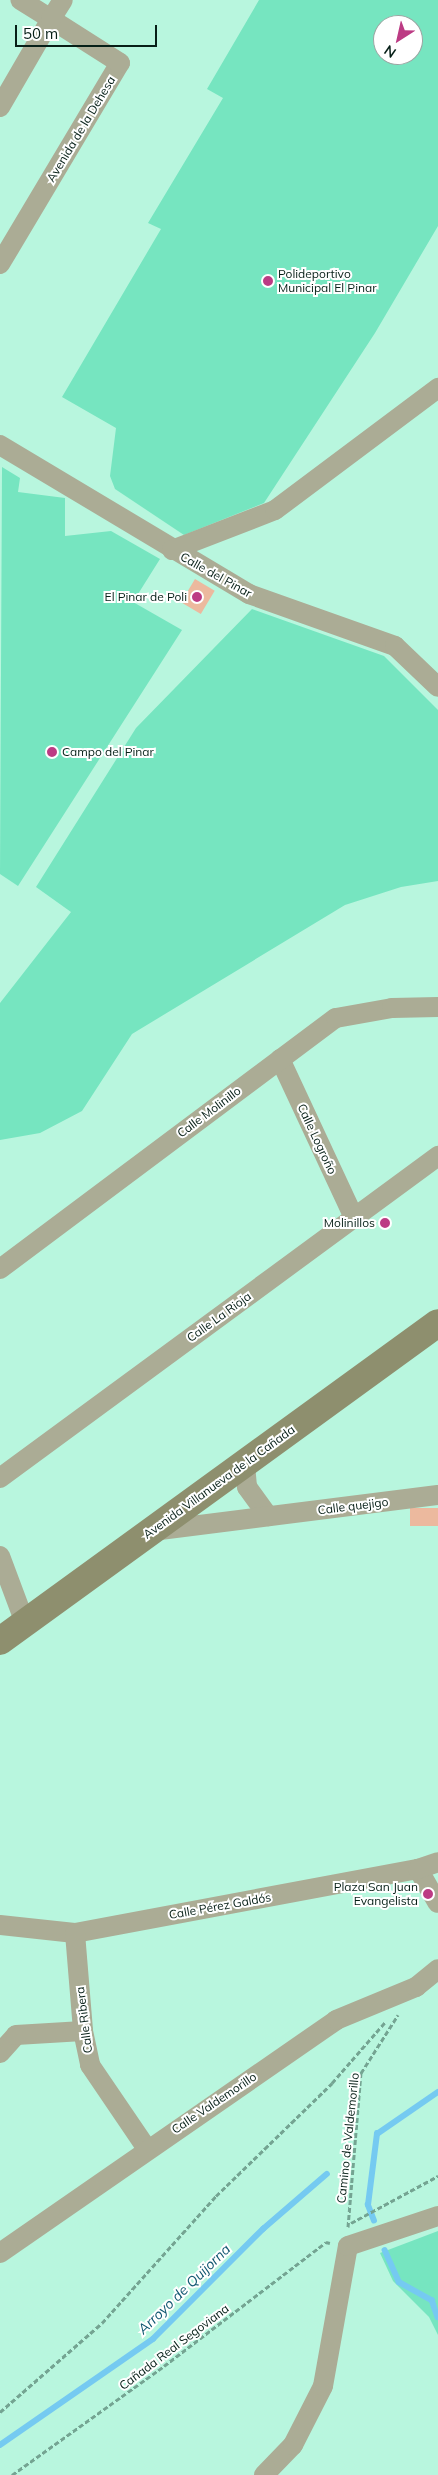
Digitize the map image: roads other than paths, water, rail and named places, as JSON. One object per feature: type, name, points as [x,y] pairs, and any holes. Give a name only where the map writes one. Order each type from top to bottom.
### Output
[{"type":"main road","name":"Avenida Villanueva de la Cañada","points":[[0,1641],[438,1322]]},
{"type":"street","points":[[21,0],[51,19]]},
{"type":"street","points":[[0,107],[62,0]]},
{"type":"street","name":"Avenida de la Dehesa","points":[[0,264],[120,63],[51,19]]},
{"type":"street","points":[[172,550],[275,510],[438,388]]},
{"type":"street","name":"Calle del Pinar","points":[[0,446],[172,550],[249,594],[395,646],[438,687]]},
{"type":"street","name":"Calle Molinillo","points":[[0,1269],[336,1018],[392,1008],[438,1007]]},
{"type":"street","name":"Calle Logroño","points":[[280,1059],[354,1218]]},
{"type":"street","name":"Calle La Rioja","points":[[0,1478],[438,1156]]},
{"type":"street","points":[[245,1464],[247,1487],[268,1516]]},
{"type":"street","name":"Calle quejigo","points":[[152,1531],[438,1495]]},
{"type":"street","points":[[0,1556],[25,1623]]},
{"type":"street","name":"Calle Pérez Galdós","points":[[0,1925],[75,1933],[418,1870],[438,1862]]},
{"type":"street","points":[[418,1870],[438,1903]]},
{"type":"street","name":"Calle Ribera","points":[[75,1933],[83,2031],[90,2065],[147,2149]]},
{"type":"street","name":"Calle Valdemorillo","points":[[0,2254],[147,2149],[336,2020],[416,1987],[438,1969]]},
{"type":"street","points":[[0,2053],[16,2035],[83,2031]]},
{"type":"street","points":[[264,2475],[293,2444],[323,2386],[341,2238],[438,2216]]},
{"type":"waterway","points":[[374,2221],[368,2205],[377,2134],[438,2092]]},
{"type":"waterway","name":"Arroyo de Quijorna","points":[[0,2445],[153,2339],[263,2229],[327,2174]]},
{"type":"waterway","points":[[385,2250],[399,2282],[432,2300],[438,2317]]},
{"type":"place","name":"Polideportivo Municipal El Pinar","points":[[268,281]]},
{"type":"place","name":"El Pinar de Poli","points":[[197,597]]},
{"type":"place","name":"Campo del Pinar","points":[[52,752]]},
{"type":"place","name":"Molinillos","points":[[385,1223]]},
{"type":"place","name":"Plaza San Juan Evangelista","points":[[428,1894]]}]
